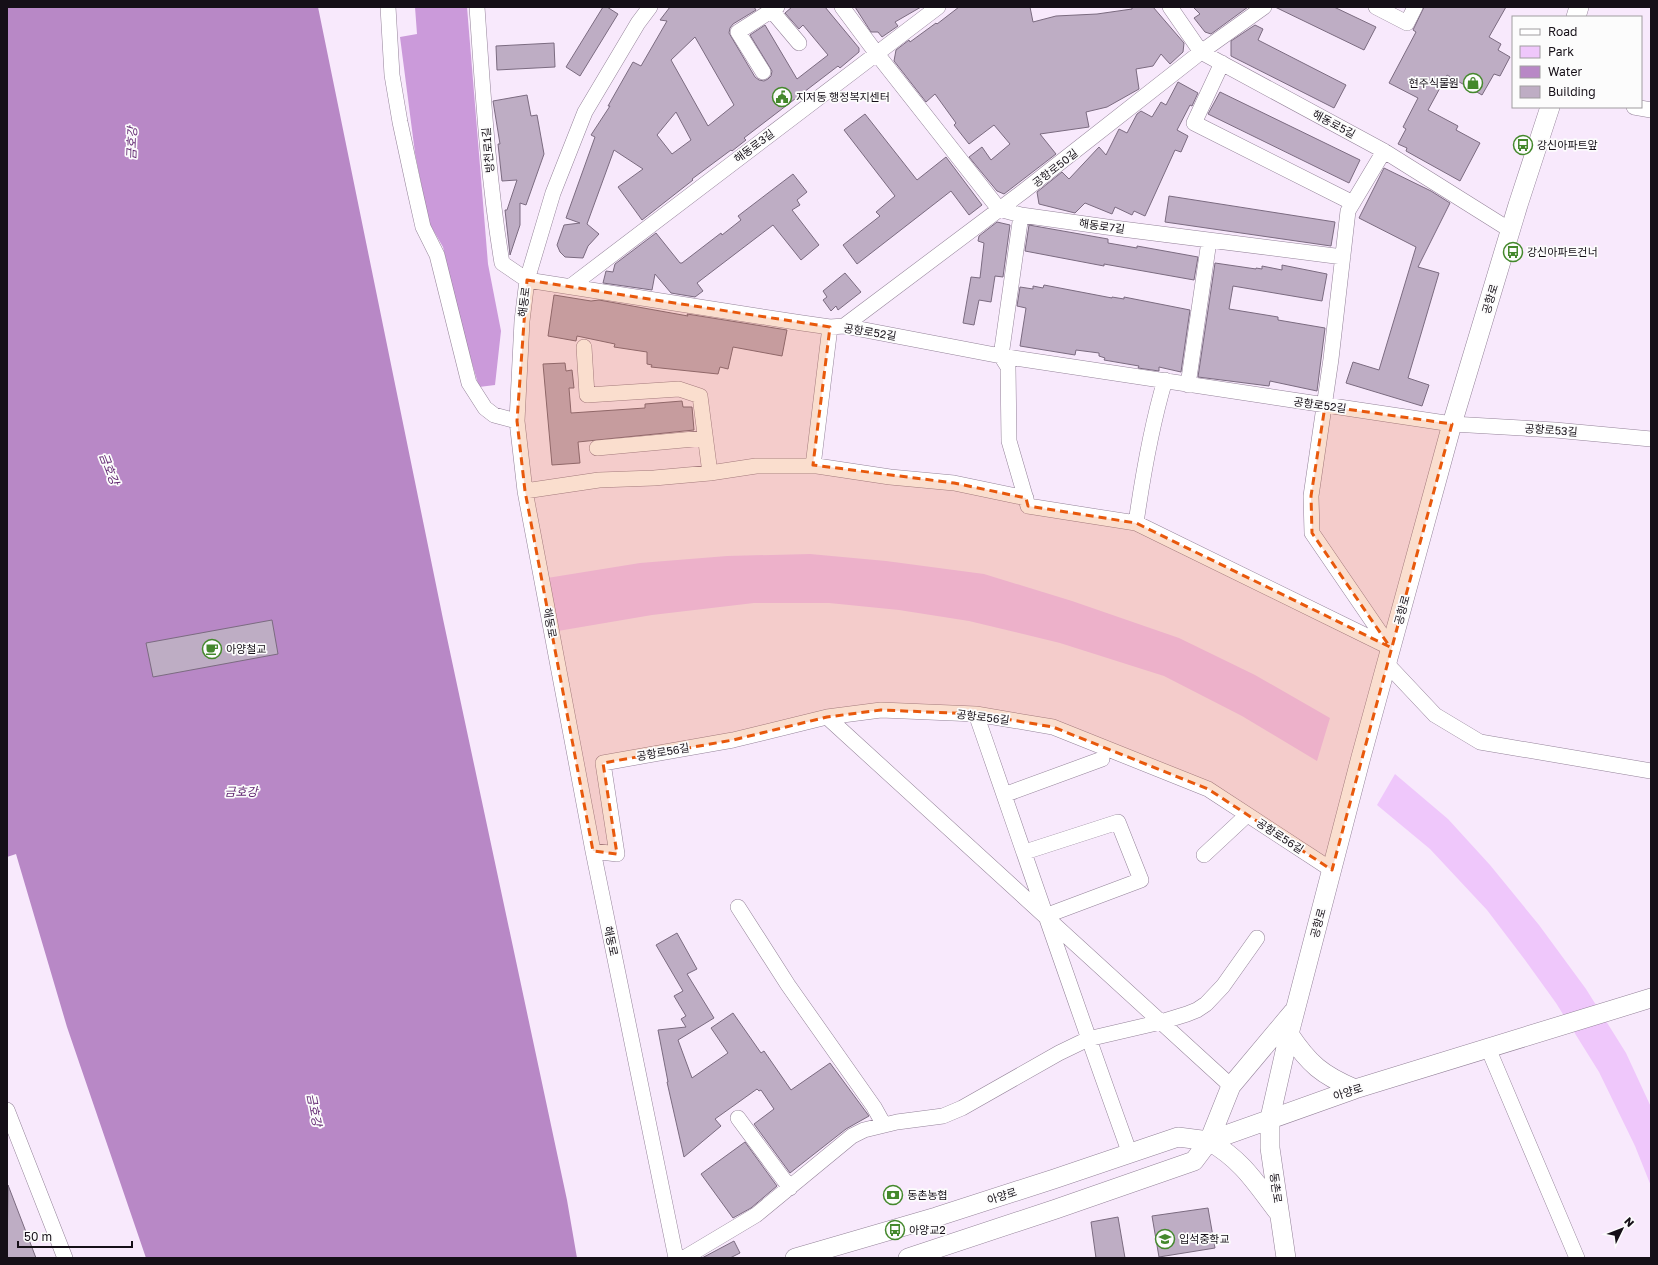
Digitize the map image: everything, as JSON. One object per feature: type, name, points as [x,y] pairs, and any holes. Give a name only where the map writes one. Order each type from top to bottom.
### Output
[{"type":"main road","name":"공항로","points":[[1270,1118],[1289,1034],[1361,757],[1452,424],[1510,230],[1550,108]]},
{"type":"main road","name":"아양로","points":[[795,1258],[936,1217],[1178,1137],[1209,1141],[1270,1118],[1355,1089],[1651,998]]},
{"type":"main road","points":[[908,1258],[1194,1161],[1209,1141],[1231,1086],[1296,1008]]},
{"type":"main road","points":[[1289,1034],[1301,1052],[1314,1066],[1328,1076],[1355,1089]]},
{"type":"main road","name":"동촌로","points":[[1270,1118],[1270,1148],[1286,1258]]},
{"type":"main road","points":[[1209,1141],[1235,1159],[1250,1174],[1280,1214]]},
{"type":"street","points":[[388,7],[392,75],[412,180],[423,227],[437,255],[469,383],[485,408],[494,415],[517,421]]},
{"type":"street","name":"방천로1길","points":[[477,7],[487,148],[495,222],[502,263],[527,280]]},
{"type":"street","name":"해동로","points":[[650,7],[638,23],[585,112],[553,193],[527,280],[522,321],[517,421],[525,491],[592,851],[676,1258]]},
{"type":"street","points":[[842,7],[999,209]]},
{"type":"street","name":"해동로3길","points":[[571,286],[700,186],[878,54],[938,7]]},
{"type":"street","name":"해동로5길","points":[[1170,7],[1202,52],[1384,151],[1510,230]]},
{"type":"street","name":"공항로50길","points":[[837,327],[1049,172],[1202,52],[1264,7]]},
{"type":"street","points":[[1376,7],[1407,23],[1415,7]]},
{"type":"street","points":[[763,72],[738,32],[774,9],[799,43]]},
{"type":"street","points":[[1222,63],[1194,123],[1352,203]]},
{"type":"street","points":[[1640,108],[1651,110]]},
{"type":"street","points":[[525,491],[599,480],[654,478],[710,473],[756,466],[813,466],[890,477],[954,483],[1028,507],[1136,523],[1390,647],[1312,532],[1311,496],[1325,406],[1348,211],[1384,151]]},
{"type":"street","name":"해동로7길","points":[[999,209],[1021,215],[1209,241],[1343,257]]},
{"type":"street","points":[[1021,215],[1001,356],[1008,367],[1009,441],[1028,507]]},
{"type":"street","points":[[1188,385],[1209,241]]},
{"type":"street","name":"공항로52길","points":[[527,280],[837,327],[1001,356],[1452,424]]},
{"type":"street","points":[[813,466],[837,327]]},
{"type":"street","points":[[584,347],[587,395],[679,389],[700,396],[710,473]]},
{"type":"street","points":[[1136,523],[1143,470],[1152,427],[1165,380]]},
{"type":"street","name":"공항로53길","points":[[1452,424],[1555,430],[1651,439]]},
{"type":"street","points":[[597,448],[705,438]]},
{"type":"street","points":[[1387,664],[1435,715],[1480,742],[1651,771]]},
{"type":"street","name":"공항로56길","points":[[592,851],[617,854],[603,763],[733,740],[827,717],[881,710],[976,714],[1053,727],[1208,789],[1332,870]]},
{"type":"street","points":[[976,714],[1025,852],[1045,916],[1088,1039],[1130,1154]]},
{"type":"street","points":[[827,717],[1231,1086]]},
{"type":"street","points":[[1004,795],[1102,760]]},
{"type":"street","points":[[1204,855],[1248,814]]},
{"type":"street","points":[[1025,852],[1118,822],[1141,880],[1045,916]]},
{"type":"street","points":[[738,907],[788,985],[874,1107],[884,1125]]},
{"type":"street","points":[[684,1258],[756,1215],[852,1136],[864,1130],[884,1125],[943,1116],[962,1108],[1059,1053],[1088,1039],[1161,1022],[1187,1014],[1206,1004],[1224,986],[1257,938]]},
{"type":"street","points":[[1488,1048],[1577,1258]]},
{"type":"street","points":[[7,1110],[65,1258]]},
{"type":"street","points":[[738,1118],[790,1188]]},
{"type":"highlighted area","points":[[527,280],[830,327],[813,465],[954,483],[1026,498],[1028,506],[1136,523],[1390,647],[1312,533],[1311,496],[1325,406],[1452,424],[1332,870],[1208,789],[1053,727],[976,714],[881,710],[827,717],[733,740],[603,763],[617,854],[593,851],[525,491],[517,421]]},
{"type":"green space","points":[[810,554],[886,561],[984,574],[1072,601],[1179,638],[1255,675],[1330,718],[1317,761],[1242,716],[1164,676],[1060,643],[969,621],[899,610],[829,603],[754,603],[652,615],[552,632],[541,579],[640,563],[727,556]]},
{"type":"green space","points":[[1395,774],[1448,819],[1490,865],[1539,925],[1586,989],[1626,1053],[1651,1107],[1651,1186],[1635,1146],[1599,1072],[1556,1003],[1487,910],[1430,849],[1377,805]]},
{"type":"shaded area","points":[[415,7],[467,7],[488,264],[501,331],[495,385],[479,387],[460,322],[443,247],[429,223],[415,153],[400,37],[417,34]]},
{"type":"water","name":"금호강","points":[[7,7],[318,7],[443,619],[567,1200],[577,1258],[146,1258],[67,1027],[16,854],[7,857]]},
{"type":"building","points":[[603,7],[607,7],[618,14],[580,76],[566,67]]},
{"type":"building","points":[[670,7],[754,7],[756,10],[733,24],[729,33],[755,77],[764,81],[771,76],[772,71],[750,35],[765,25],[797,79],[828,55],[803,25],[799,29],[785,13],[792,7],[825,7],[859,48],[859,52],[840,68],[838,66],[744,138],[746,140],[692,179],[693,180],[642,220],[618,187],[643,169],[614,150],[587,224],[599,234],[588,246],[583,258],[565,257],[560,252],[557,245],[564,225],[580,223],[566,218],[595,137],[591,135],[610,106],[608,106],[633,62],[641,66],[667,21],[660,20]],"holes":[[[695,37],[734,105],[708,126],[671,60]],[[676,112],[691,140],[672,154],[657,135]]]},
{"type":"building","points":[[855,7],[921,7],[895,22],[898,26],[882,37],[878,32],[871,32]]},
{"type":"building","points":[[959,7],[1030,7],[1033,22],[1056,16],[1097,14],[1132,9],[1132,7],[1153,7],[1184,43],[1183,52],[1170,64],[1161,54],[1153,66],[1136,69],[1139,89],[1107,107],[1086,112],[1089,127],[1040,134],[1056,154],[1004,194],[997,191],[969,157],[982,147],[991,160],[1010,144],[994,125],[969,144],[954,125],[956,123],[935,94],[926,102],[894,61],[896,50],[909,40],[910,42],[936,23],[937,24]]},
{"type":"building","points":[[1193,7],[1248,7],[1211,34],[1205,32],[1194,18],[1200,14]]},
{"type":"building","points":[[1275,7],[1334,7],[1376,27],[1364,50]]},
{"type":"building","points":[[1424,7],[1506,7],[1489,37],[1501,44],[1498,50],[1510,57],[1500,76],[1494,74],[1482,95],[1447,75],[1428,110],[1458,126],[1456,130],[1480,143],[1460,181],[1406,151],[1407,148],[1398,144],[1406,129],[1403,127],[1418,98],[1389,83],[1416,32],[1413,30]]},
{"type":"building","points":[[1255,25],[1263,29],[1258,40],[1346,85],[1334,108],[1231,56],[1231,41]]},
{"type":"building","points":[[554,43],[555,67],[497,70],[496,46]]},
{"type":"building","points":[[1178,82],[1198,93],[1177,130],[1188,136],[1181,152],[1175,150],[1145,216],[1134,211],[1132,215],[1115,207],[1112,214],[1085,203],[1075,213],[1039,204],[1037,192],[1062,172],[1069,179],[1099,147],[1106,155],[1119,129],[1127,133],[1137,114],[1141,111],[1152,117],[1161,102],[1166,105]]},
{"type":"building","points":[[1220,92],[1360,160],[1349,183],[1208,114]]},
{"type":"building","points":[[527,95],[531,116],[537,115],[544,154],[526,205],[520,203],[520,225],[510,255],[505,210],[507,210],[517,180],[502,181],[498,144],[500,144],[493,101]]},
{"type":"building","points":[[865,114],[917,180],[946,157],[982,205],[969,215],[951,191],[857,264],[843,245],[880,216],[876,212],[895,196],[844,130]]},
{"type":"building","points":[[1384,168],[1431,191],[1450,203],[1418,267],[1439,273],[1408,378],[1429,385],[1422,406],[1346,383],[1353,362],[1379,370],[1416,247],[1359,218]]},
{"type":"building","points":[[793,174],[807,192],[797,200],[800,205],[792,210],[819,245],[801,260],[773,225],[697,283],[703,291],[695,297],[671,293],[655,274],[652,290],[603,283],[606,271],[613,272],[615,264],[656,233],[680,263],[682,263],[721,233],[722,235],[741,220],[738,216]]},
{"type":"building","points":[[1169,196],[1335,222],[1331,246],[1165,222]]},
{"type":"building","points":[[997,222],[1010,225],[1003,277],[995,276],[991,302],[979,300],[974,325],[963,323],[971,277],[980,278],[984,243],[978,241],[979,236]]},
{"type":"building","points":[[1029,225],[1108,239],[1108,243],[1137,248],[1137,246],[1198,257],[1194,280],[1104,264],[1104,266],[1025,251]]},
{"type":"building","points":[[1215,263],[1256,269],[1262,269],[1262,266],[1282,270],[1282,265],[1327,274],[1322,301],[1233,286],[1229,309],[1278,317],[1278,320],[1325,328],[1317,391],[1270,381],[1269,386],[1198,377]]},
{"type":"building","points":[[845,273],[861,292],[838,310],[836,306],[831,311],[823,300],[827,297],[823,291]]},
{"type":"building","points":[[1044,285],[1112,298],[1124,299],[1124,297],[1190,310],[1181,372],[1159,367],[1159,371],[1138,368],[1139,366],[1104,360],[1105,358],[1099,356],[1099,353],[1076,350],[1075,355],[1020,346],[1026,308],[1017,306],[1020,287],[1033,289],[1033,286],[1043,288]]},
{"type":"building","points":[[554,295],[591,301],[599,300],[688,316],[687,314],[787,330],[782,356],[733,347],[728,369],[720,367],[718,374],[651,367],[652,365],[647,364],[647,352],[614,347],[615,344],[577,336],[576,341],[548,336]]},
{"type":"building","points":[[565,363],[566,371],[572,370],[574,388],[569,388],[571,413],[645,408],[645,404],[682,401],[683,407],[692,407],[694,430],[578,442],[580,463],[552,465],[543,364]]},
{"type":"building","name":"아양철교","points":[[272,620],[278,654],[153,677],[146,643]]},
{"type":"building","points":[[677,933],[697,969],[687,974],[714,1018],[678,1040],[692,1078],[728,1053],[711,1028],[733,1013],[761,1053],[764,1051],[791,1090],[830,1063],[869,1116],[846,1129],[790,1173],[754,1124],[774,1109],[761,1090],[759,1091],[757,1089],[715,1119],[721,1126],[684,1157],[667,1082],[658,1030],[686,1027],[681,1019],[686,1016],[674,996],[683,991],[656,945]]},
{"type":"building","points":[[745,1142],[777,1186],[751,1208],[733,1218],[701,1174]]},
{"type":"building","points":[[8,1185],[36,1258],[7,1258]]},
{"type":"building","points":[[1208,1208],[1215,1248],[1159,1257],[1152,1216]]},
{"type":"building","points":[[1118,1217],[1125,1258],[1096,1258],[1091,1222]]},
{"type":"building","points":[[734,1241],[740,1253],[730,1258],[702,1258]]},
{"type":"place","name":"현주식물원","points":[[1473,83]]},
{"type":"place","name":"지저동 행정복지센터","points":[[782,97]]},
{"type":"place","name":"강신아파트앞","points":[[1523,145]]},
{"type":"place","name":"강신아파트건너","points":[[1513,252]]},
{"type":"place","name":"아양철교","points":[[212,649]]},
{"type":"place","name":"동촌농협","points":[[893,1195]]},
{"type":"place","name":"아양교2","points":[[895,1230]]},
{"type":"place","name":"입석중학교","points":[[1165,1239]]}]
